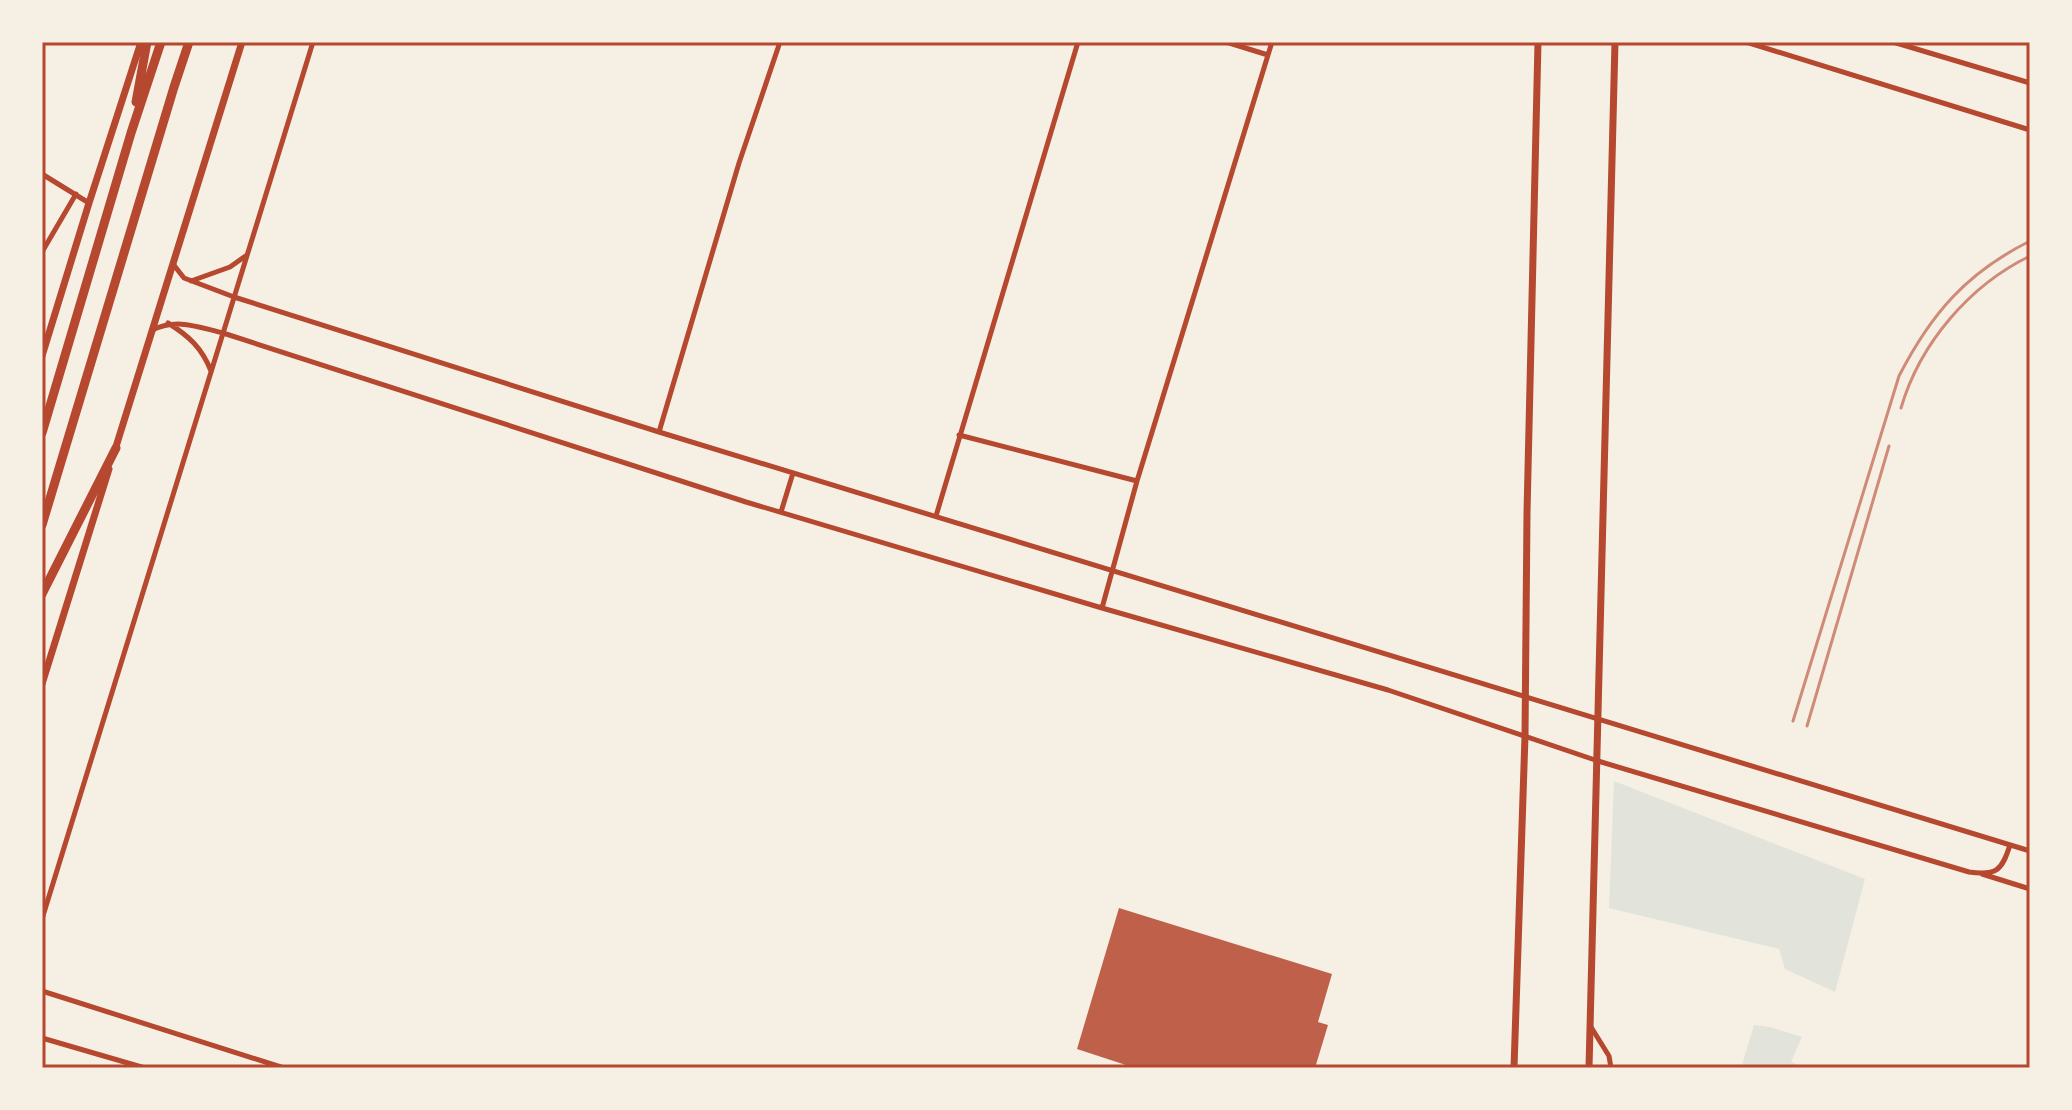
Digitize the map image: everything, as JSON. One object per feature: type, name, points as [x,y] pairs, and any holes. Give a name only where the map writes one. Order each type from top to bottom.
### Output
[{"type":"highway","points":[[131,133],[144,42]]},
{"type":"highway","points":[[42,433],[161,42]]},
{"type":"highway","points":[[42,525],[189,42]]},
{"type":"highway","points":[[42,594],[116,448]]},
{"type":"street","points":[[42,356],[89,203],[144,42]]},
{"type":"street","points":[[42,684],[242,42]]},
{"type":"street","points":[[42,919],[313,42]]},
{"type":"street","points":[[659,432],[739,163],[780,42]]},
{"type":"street","points":[[936,516],[1078,42]]},
{"type":"street","points":[[1226,42],[1268,55]]},
{"type":"street","points":[[1102,608],[1137,481],[1272,42]]},
{"type":"street","points":[[1514,1068],[1526,696],[1538,42]]},
{"type":"street","points":[[1589,1068],[1615,42]]},
{"type":"street","points":[[1746,42],[2030,130]]},
{"type":"street","points":[[1893,42],[2030,83]]},
{"type":"street","points":[[42,174],[89,203]]},
{"type":"street","points":[[42,252],[76,194]]},
{"type":"street","points":[[190,281],[230,267],[247,255]]},
{"type":"street","points":[[173,263],[184,278],[234,297],[659,432],[2030,851]]},
{"type":"street","points":[[152,330],[167,323],[223,333],[781,512],[1374,686],[1598,761],[2030,889]]},
{"type":"street","points":[[167,323],[186,334],[199,347],[211,372]]},
{"type":"street","points":[[959,435],[1137,481]]},
{"type":"street","points":[[781,512],[793,473]]},
{"type":"street","points":[[1981,874],[2004,865],[2010,845]]},
{"type":"street","points":[[42,991],[284,1068]]},
{"type":"street","points":[[1591,1027],[1609,1056],[1611,1068]]},
{"type":"street","points":[[42,1038],[145,1068]]},
{"type":"shaded area","points":[[1614,781],[1865,879],[1835,992],[1785,969],[1779,949],[1609,908]]},
{"type":"shaded area","points":[[1754,1025],[1802,1037],[1791,1062],[1807,1068],[1741,1068]]},
{"type":"building","points":[[1119,908],[1332,974],[1318,1022],[1328,1025],[1315,1068],[1135,1068],[1077,1049]]},
{"type":"railway","points":[[1793,721],[1899,376],[1924,333],[1952,297],[1987,267],[2030,241]]},
{"type":"railway","points":[[1901,408],[1921,361],[1950,318],[1987,283],[2030,256]]},
{"type":"railway","points":[[1807,726],[1889,446]]}]
